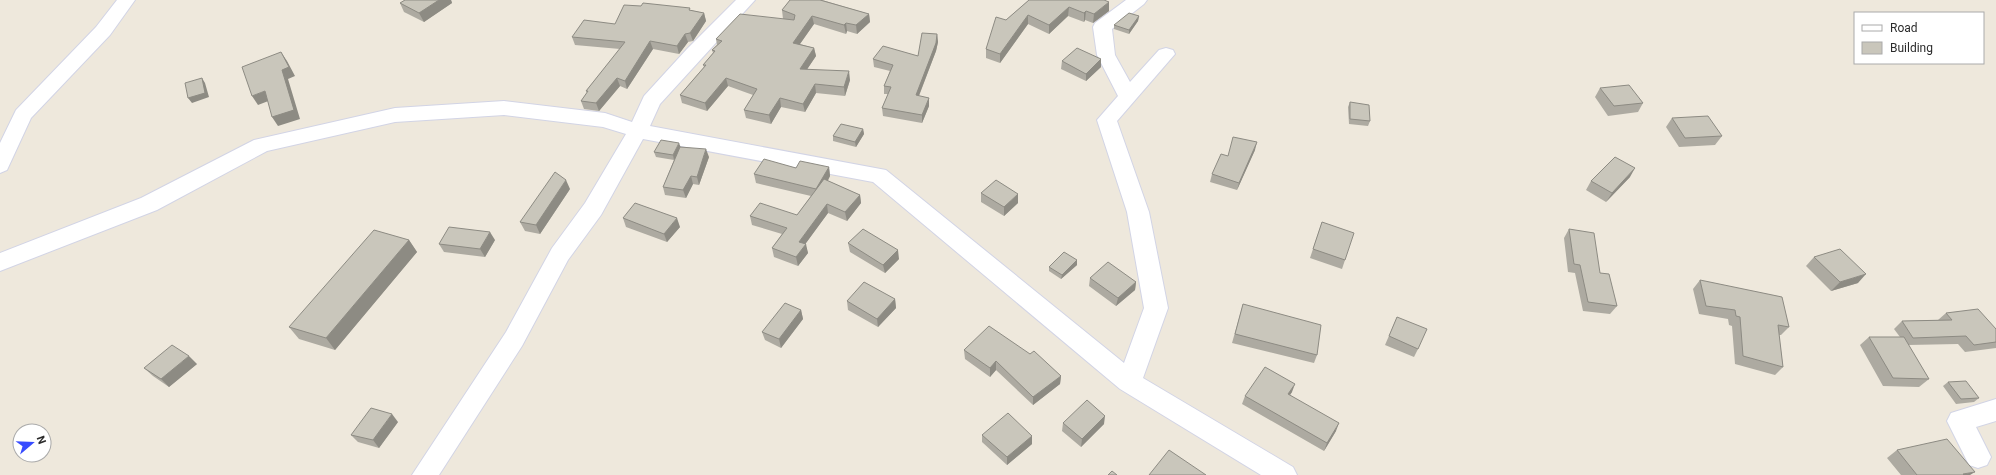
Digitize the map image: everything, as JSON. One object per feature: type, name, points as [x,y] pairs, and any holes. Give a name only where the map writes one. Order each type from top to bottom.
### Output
[{"type":"street","points":[[0,164],[24,115],[103,31],[126,0]]},
{"type":"street","points":[[425,475],[514,339],[560,254],[593,209],[638,131],[651,101],[694,53],[746,0]]},
{"type":"street","points":[[1128,97],[1106,55],[1102,27],[1138,0]]},
{"type":"street","points":[[1129,382],[1156,308],[1138,212],[1107,120],[1166,54]]},
{"type":"street","points":[[0,262],[149,204],[261,145],[395,115],[504,108],[605,120],[638,131],[879,175],[1129,382],[1284,475]]},
{"type":"street","points":[[1978,458],[1960,420],[1996,410]]},
{"type":"building","points":[[405,0],[439,0],[419,13],[400,3]]},
{"type":"building","points":[[790,0],[820,0],[869,14],[856,25],[846,23],[844,25],[812,16],[793,43],[814,48],[800,69],[849,71],[844,87],[815,84],[803,104],[780,98],[769,115],[744,110],[757,89],[726,78],[705,103],[680,95],[706,65],[703,65],[715,51],[712,50],[722,41],[716,39],[740,14],[794,20],[795,15],[782,10]]},
{"type":"building","points":[[1029,0],[1104,0],[1109,2],[1094,14],[1086,11],[1084,13],[1069,7],[1049,25],[1028,15],[1000,54],[986,49],[996,17],[1006,20]]},
{"type":"building","points":[[643,3],[690,8],[689,10],[704,13],[690,33],[685,34],[677,46],[650,41],[625,81],[617,78],[596,103],[581,101],[588,91],[586,91],[625,42],[572,37],[584,20],[615,24],[624,5],[641,6]]},
{"type":"building","points":[[1129,13],[1139,16],[1129,30],[1114,25]]},
{"type":"building","points":[[922,33],[937,34],[936,43],[916,95],[929,98],[922,115],[882,108],[891,87],[884,86],[893,65],[873,59],[883,46],[918,56]]},
{"type":"building","points":[[1077,48],[1101,59],[1086,74],[1062,61]]},
{"type":"building","points":[[281,52],[289,67],[282,70],[294,110],[272,117],[265,91],[252,96],[242,67]]},
{"type":"building","points":[[202,78],[205,93],[188,98],[185,83]]},
{"type":"building","points":[[1629,85],[1643,103],[1614,106],[1600,88]]},
{"type":"building","points":[[1350,102],[1369,105],[1370,121],[1350,119]]},
{"type":"building","points":[[1708,116],[1722,136],[1685,138],[1672,118]]},
{"type":"building","points":[[841,124],[863,129],[855,142],[833,136]]},
{"type":"building","points":[[1233,137],[1257,142],[1239,183],[1212,174],[1221,154],[1228,156]]},
{"type":"building","points":[[661,140],[679,143],[673,155],[654,152]]},
{"type":"building","points":[[680,147],[706,149],[697,177],[691,176],[683,190],[663,187]]},
{"type":"building","points":[[1615,157],[1635,168],[1612,193],[1591,181]]},
{"type":"building","points":[[764,159],[796,168],[800,161],[829,167],[816,189],[754,174]]},
{"type":"building","points":[[555,172],[566,180],[536,225],[520,222]]},
{"type":"building","points":[[824,179],[860,195],[845,212],[827,204],[799,242],[806,244],[796,257],[772,248],[787,228],[750,216],[760,203],[797,215]]},
{"type":"building","points":[[996,180],[1018,194],[1004,207],[981,193]]},
{"type":"building","points":[[635,203],[677,218],[664,234],[623,218]]},
{"type":"building","points":[[1322,222],[1354,233],[1345,260],[1313,249]]},
{"type":"building","points":[[449,227],[490,232],[480,249],[439,244]]},
{"type":"building","points":[[863,229],[898,250],[883,265],[848,243]]},
{"type":"building","points":[[1569,229],[1594,233],[1600,273],[1609,274],[1617,306],[1588,302],[1580,265],[1574,264]]},
{"type":"building","points":[[374,230],[409,240],[326,338],[289,327]]},
{"type":"building","points":[[1840,249],[1866,274],[1840,282],[1814,257]]},
{"type":"building","points":[[1064,252],[1077,260],[1062,275],[1049,267]]},
{"type":"building","points":[[1108,262],[1136,282],[1118,298],[1090,278]]},
{"type":"building","points":[[1700,280],[1782,297],[1789,327],[1778,325],[1783,367],[1743,356],[1740,317],[1736,316],[1735,310],[1706,306]]},
{"type":"building","points":[[864,282],[895,299],[877,319],[847,301]]},
{"type":"building","points":[[785,303],[801,310],[779,339],[762,332]]},
{"type":"building","points":[[1243,304],[1321,325],[1317,355],[1235,334]]},
{"type":"building","points":[[1978,309],[1996,329],[1996,342],[1974,345],[1966,336],[1913,338],[1902,321],[1952,320],[1946,313]]},
{"type":"building","points":[[1397,317],[1427,329],[1418,349],[1389,336]]},
{"type":"building","points":[[989,326],[1030,354],[1034,351],[1061,376],[1033,397],[996,361],[990,368],[964,350]]},
{"type":"building","points":[[1869,337],[1904,337],[1929,379],[1893,378]]},
{"type":"building","points":[[172,345],[189,356],[161,379],[144,368]]},
{"type":"building","points":[[1265,367],[1295,384],[1288,394],[1339,423],[1327,443],[1245,396]]},
{"type":"building","points":[[1966,381],[1979,398],[1961,399],[1948,382]]},
{"type":"building","points":[[1087,400],[1105,416],[1082,439],[1063,423]]},
{"type":"building","points":[[371,408],[392,414],[373,440],[351,435]]},
{"type":"building","points":[[1008,413],[1032,436],[1007,457],[982,435]]},
{"type":"building","points":[[1947,439],[1975,472],[1963,474],[1964,475],[1917,475],[1897,450]]},
{"type":"building","points":[[1169,450],[1206,475],[1149,475]]},
{"type":"building","points":[[1112,471],[1117,475],[1108,475]]}]
